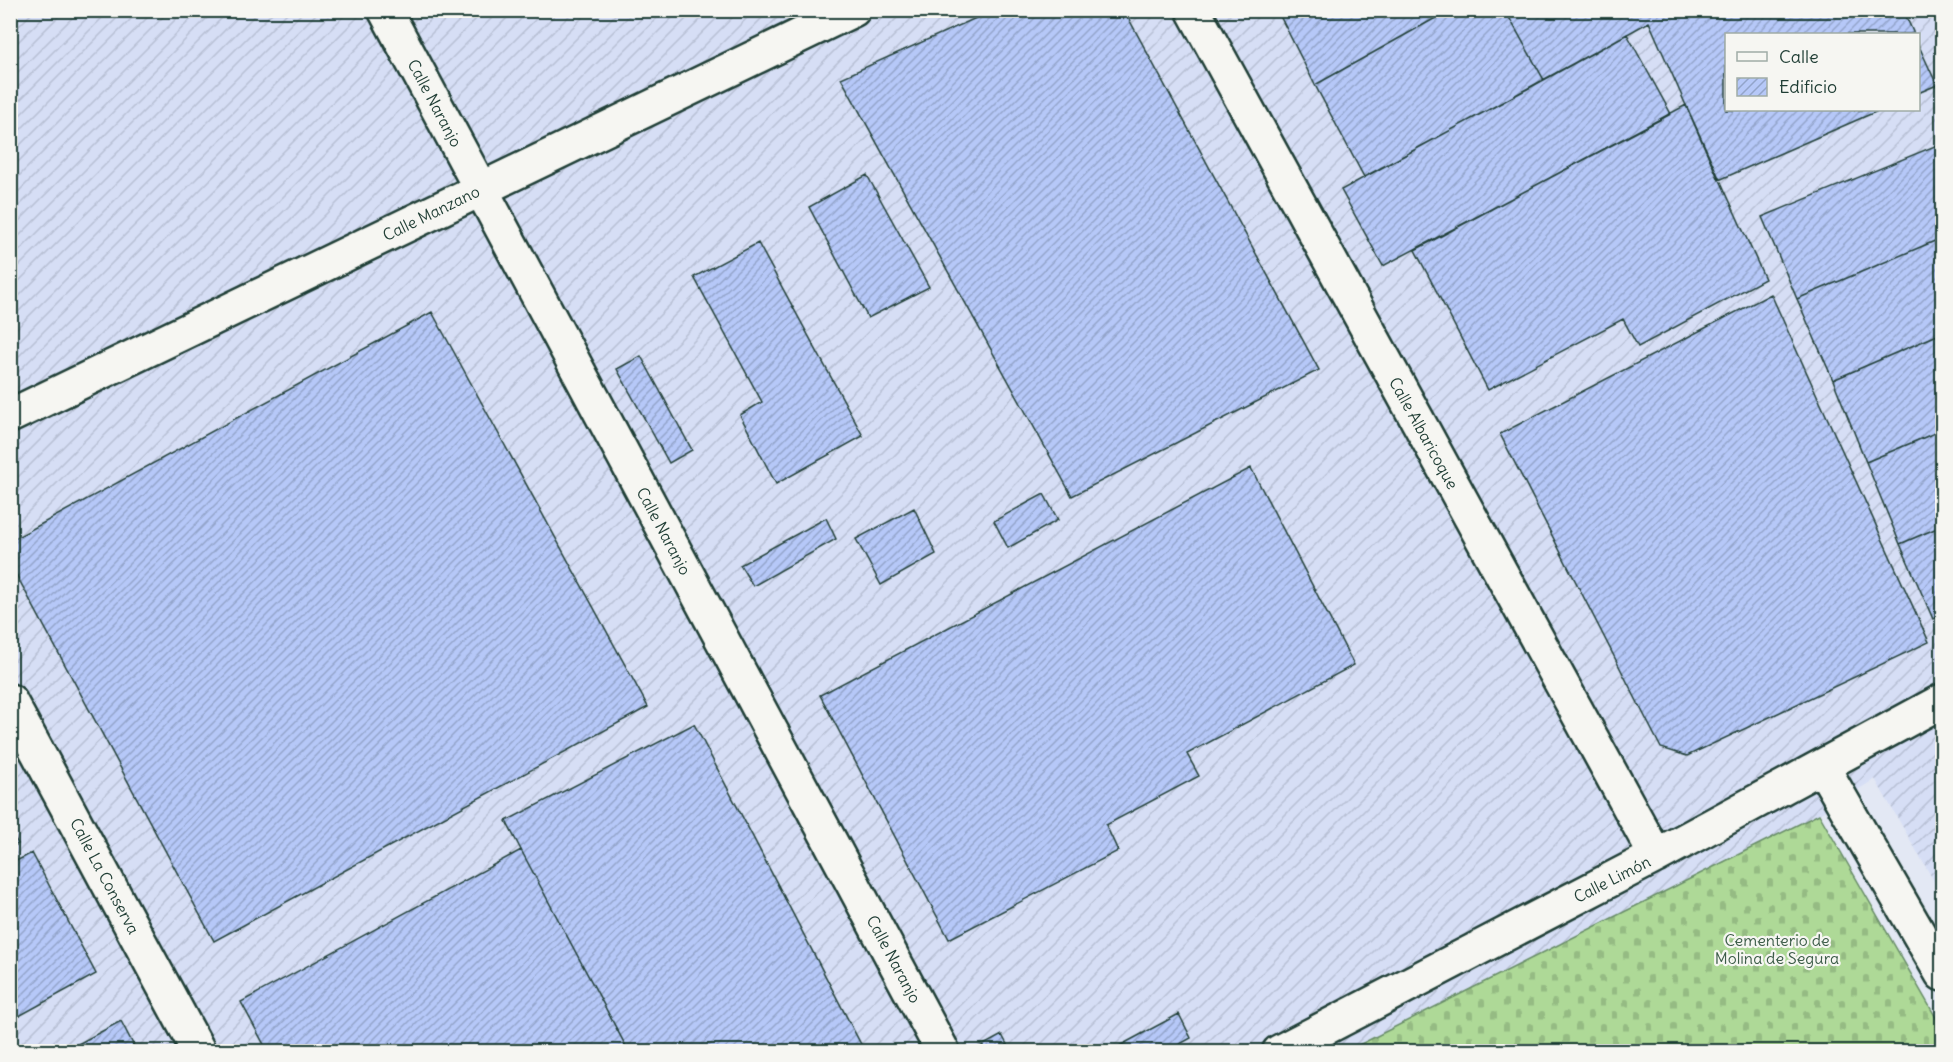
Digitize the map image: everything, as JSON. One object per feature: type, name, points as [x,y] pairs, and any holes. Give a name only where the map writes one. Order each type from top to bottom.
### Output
[{"type":"street","name":"Calle Naranjo","points":[[385,10],[943,1052]]},
{"type":"street","name":"Calle Manzano","points":[[10,416],[853,10]]},
{"type":"street","name":"Calle Albaricoque","points":[[1193,10],[1656,856]]},
{"type":"street","name":"Calle La Conserva","points":[[10,701],[199,1052]]},
{"type":"street","name":"Calle Limón","points":[[1279,1052],[1656,856],[1942,701]]},
{"type":"street","points":[[1822,766],[1942,974]]},
{"type":"shaded area","points":[[10,11],[1942,11],[1942,895],[1875,779],[1819,814],[1347,1051],[11,1051]]},
{"type":"green space","name":"Cementerio de Molina de Segura","points":[[1819,814],[1942,1028],[1942,1051],[1347,1051]]},
{"type":"building","points":[[994,10],[1124,10],[1319,370],[1072,496],[841,78]]},
{"type":"building","points":[[1277,10],[1450,10],[1315,85]]},
{"type":"building","points":[[1450,10],[1505,10],[1544,80],[1364,177],[1315,85]]},
{"type":"building","points":[[1505,10],[1903,10],[1914,33],[1725,33],[1725,111],[1878,111],[1719,180],[1649,22],[1544,80]]},
{"type":"building","points":[[1627,34],[1671,114],[1383,266],[1341,190]]},
{"type":"building","points":[[1920,48],[1937,85],[1920,92]]},
{"type":"building","points":[[1686,105],[1765,279],[1638,347],[1623,319],[1488,390],[1415,250]]},
{"type":"building","points":[[1942,143],[1942,238],[1797,299],[1762,217]]},
{"type":"building","points":[[867,175],[929,287],[868,318],[809,207]]},
{"type":"building","points":[[1942,238],[1942,333],[1833,380],[1797,299]]},
{"type":"building","points":[[758,243],[863,436],[776,484],[740,415],[762,402],[694,277]]},
{"type":"building","points":[[1771,294],[1929,642],[1687,756],[1661,748],[1500,434]]},
{"type":"building","points":[[432,312],[648,707],[214,941],[10,563],[10,541]]},
{"type":"building","points":[[1942,333],[1942,430],[1866,462],[1833,380]]},
{"type":"building","points":[[641,356],[692,450],[669,463],[617,369]]},
{"type":"building","points":[[1942,430],[1942,526],[1900,544],[1866,462]]},
{"type":"building","points":[[1251,468],[1354,665],[1187,754],[1199,776],[1106,825],[1118,851],[949,939],[820,695]]},
{"type":"building","points":[[1044,494],[1058,520],[1008,548],[994,521]]},
{"type":"building","points":[[914,508],[936,554],[881,585],[856,539]]},
{"type":"building","points":[[826,518],[836,539],[753,586],[740,565]]},
{"type":"building","points":[[1942,526],[1942,615],[1933,619],[1900,544]]},
{"type":"building","points":[[694,724],[865,1052],[801,1052],[799,1047],[790,1052],[629,1052],[521,850],[506,821]]},
{"type":"building","points":[[10,830],[18,844],[10,848]]},
{"type":"building","points":[[521,850],[629,1052],[268,1052],[241,1002]]},
{"type":"building","points":[[32,853],[96,974],[10,1021],[10,864]]},
{"type":"building","points":[[1179,1014],[1191,1038],[1166,1052],[1108,1052]]},
{"type":"building","points":[[121,1021],[137,1052],[63,1052]]},
{"type":"building","points":[[1002,1035],[1011,1052],[980,1052],[978,1048]]}]
